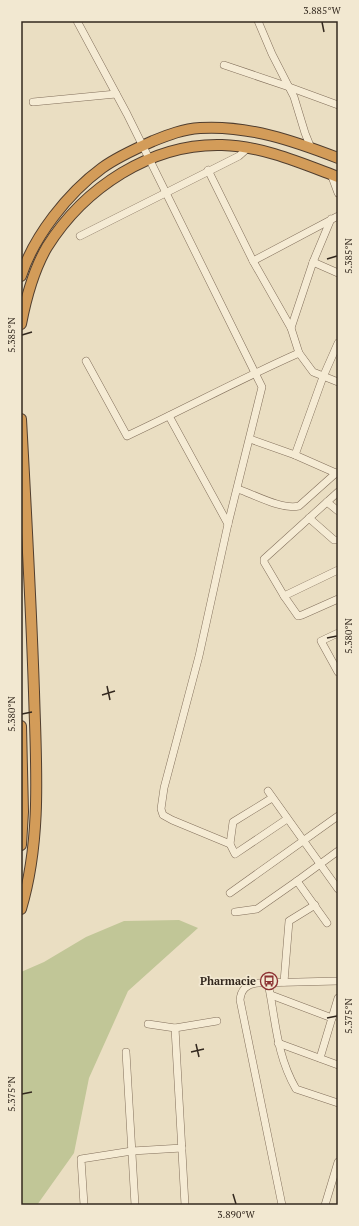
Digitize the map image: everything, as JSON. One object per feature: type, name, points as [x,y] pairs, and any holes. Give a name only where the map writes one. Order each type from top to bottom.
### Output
[{"type":"highway","points":[[21,276],[37,243],[50,223],[65,202],[80,186],[102,168],[119,158],[142,146],[171,134],[199,128],[224,128],[266,134],[338,158]]},
{"type":"highway","points":[[21,324],[25,304],[35,271],[47,248],[62,226],[75,210],[96,191],[122,172],[149,159],[176,150],[203,145],[249,148],[297,162],[334,176]]},
{"type":"highway","points":[[21,419],[30,571],[36,764],[36,813],[30,864],[21,909]]},
{"type":"highway","points":[[21,726],[23,804],[21,845]]},
{"type":"street","points":[[77,21],[149,159],[262,388],[238,489],[228,524],[199,656],[168,775],[161,809],[163,816],[230,844]]},
{"type":"street","points":[[258,21],[272,54],[294,97],[305,134],[311,148]]},
{"type":"street","points":[[224,65],[338,104]]},
{"type":"street","points":[[33,102],[116,94]]},
{"type":"street","points":[[80,236],[208,170],[239,156],[249,148]]},
{"type":"street","points":[[208,170],[253,261],[291,328],[299,353],[313,372],[338,382]]},
{"type":"street","points":[[334,176],[338,194]]},
{"type":"street","points":[[253,261],[338,216]]},
{"type":"street","points":[[291,328],[313,262],[331,219]]},
{"type":"street","points":[[313,262],[338,273]]},
{"type":"street","points":[[295,455],[338,343]]},
{"type":"street","points":[[86,361],[127,436],[255,372],[299,353]]},
{"type":"street","points":[[169,416],[228,524]]},
{"type":"street","points":[[238,489],[284,506],[299,506],[337,473],[295,455],[250,439]]},
{"type":"street","points":[[338,492],[264,559],[265,566],[298,616],[338,599]]},
{"type":"street","points":[[327,502],[338,511]]},
{"type":"street","points":[[308,518],[334,540],[338,540]]},
{"type":"street","points":[[284,596],[338,570]]},
{"type":"street","points":[[338,633],[321,641],[338,672]]},
{"type":"street","points":[[268,791],[337,886]]},
{"type":"street","points":[[272,798],[233,822],[230,844],[235,854],[287,819]]},
{"type":"street","points":[[230,893],[338,816]]},
{"type":"street","points":[[235,912],[257,909],[338,851]]},
{"type":"street","points":[[297,881],[327,923]]},
{"type":"street","points":[[284,982],[289,921],[315,905]]},
{"type":"street","points":[[282,1205],[240,1000],[242,991],[250,984],[268,982],[338,981]]},
{"type":"street","points":[[268,982],[278,1043],[283,1063],[296,1089],[338,1103]]},
{"type":"street","points":[[271,995],[332,1018]]},
{"type":"street","points":[[320,1058],[338,998]]},
{"type":"street","points":[[148,1024],[175,1028],[217,1021]]},
{"type":"street","points":[[175,1028],[185,1205]]},
{"type":"street","points":[[278,1043],[338,1065]]},
{"type":"street","points":[[126,1052],[135,1205]]},
{"type":"street","points":[[84,1205],[81,1159],[132,1151],[182,1148]]},
{"type":"street","points":[[325,1205],[338,1162]]},
{"type":"green space","points":[[179,920],[198,928],[128,991],[89,1078],[74,1153],[37,1205],[21,1205],[21,972],[44,962],[86,937],[124,921]]},
{"type":"place","name":"Pharmacie","points":[[269,981]]}]
